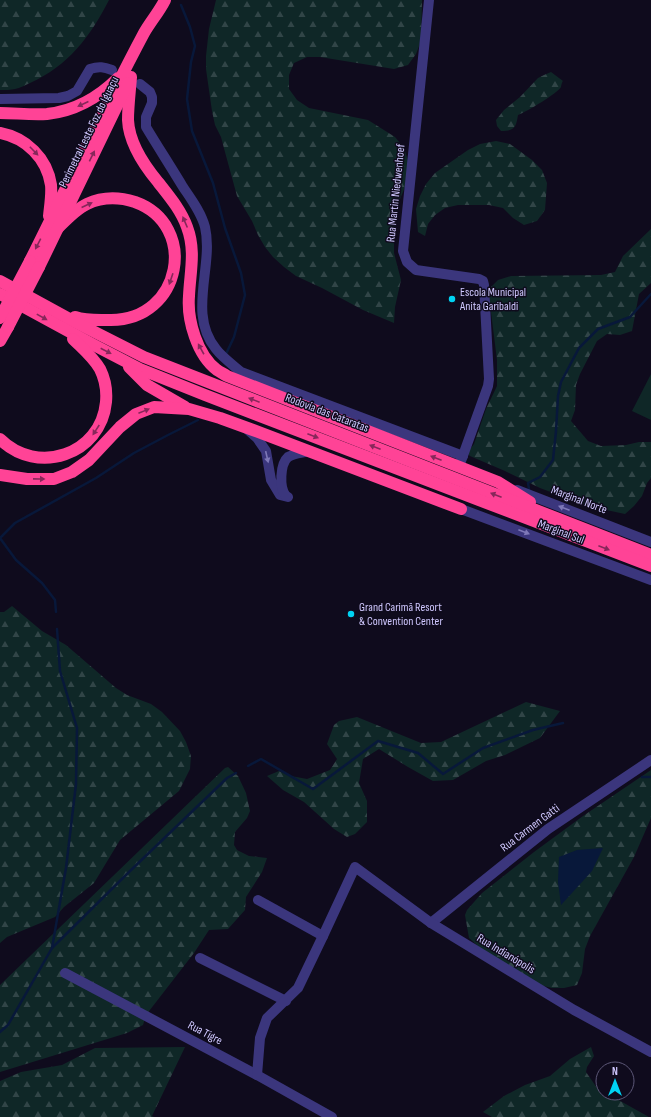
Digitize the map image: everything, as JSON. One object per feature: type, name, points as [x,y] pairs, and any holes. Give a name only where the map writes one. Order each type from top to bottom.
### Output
[{"type":"highway","name":"Perimetral Leste Foz do Iguaçu","points":[[0,341],[4,322],[127,76],[152,19],[163,4]]},
{"type":"highway","points":[[0,113],[46,114],[73,108],[82,105],[99,95],[113,82],[127,76],[128,121],[135,147],[142,162],[180,212],[189,234],[192,254],[189,313],[197,342],[208,360],[216,369],[227,376],[461,461],[558,519]]},
{"type":"highway","points":[[0,133],[22,141],[34,151],[43,163],[51,186],[52,227]]},
{"type":"highway","points":[[52,227],[91,202],[112,198],[130,200],[138,203],[159,218],[169,232],[174,249],[174,266],[170,283],[161,297],[149,309],[134,317],[117,320],[82,319],[52,310]]},
{"type":"highway","name":"Rodovía das Cataratas","points":[[0,281],[52,310],[144,357],[651,555]]},
{"type":"highway","points":[[0,294],[140,369],[205,396],[651,566]]},
{"type":"highway","points":[[0,438],[7,445],[21,453],[36,457],[53,457],[75,450],[88,441],[98,428],[106,406],[106,391],[103,375],[100,368],[90,355],[59,326]]},
{"type":"highway","points":[[123,360],[147,386],[189,409],[310,451],[461,509]]},
{"type":"highway","points":[[0,474],[27,479],[54,479],[72,472],[89,460],[120,427],[136,414],[154,407],[189,409]]},
{"type":"highway","points":[[419,477],[461,509]]},
{"type":"street","name":"Rua Martin Niedwenhoef","points":[[430,0],[403,251],[406,262],[416,270],[479,279],[483,281],[489,379],[488,386],[461,461]]},
{"type":"street","points":[[0,99],[64,97],[77,91],[90,69],[96,67],[104,67],[127,76],[150,92],[152,103],[146,117],[146,127],[196,207],[204,226],[206,246],[202,302],[203,318],[207,333],[217,350],[240,372],[461,461]]},
{"type":"street","points":[[244,427],[258,438],[266,451],[271,480],[280,495],[288,497],[284,494],[282,485],[283,464],[287,458],[295,454],[310,451]]},
{"type":"street","name":"Marginal Norte","points":[[498,482],[651,542]]},
{"type":"street","name":"Marginal Sul","points":[[461,509],[651,580]]},
{"type":"street","name":"Rua Carmen Gatti","points":[[431,923],[548,829],[651,760]]},
{"type":"street","name":"Rua Indianópolis","points":[[323,936],[355,867],[431,923],[574,1010],[651,1052]]},
{"type":"street","points":[[257,1075],[260,1038],[267,1018],[298,988],[323,936],[258,900]]},
{"type":"street","points":[[200,958],[286,1001]]},
{"type":"street","name":"Rua Tigre","points":[[65,973],[257,1075],[332,1117]]},
{"type":"green space","points":[[0,0],[109,0],[86,38],[67,59],[44,76],[30,83],[15,89],[0,90]]},
{"type":"green space","points":[[216,0],[422,0],[421,41],[416,54],[408,65],[394,69],[320,57],[307,57],[294,63],[289,75],[289,89],[297,100],[309,108],[368,120],[395,137],[404,148],[408,161],[405,187],[400,199],[397,213],[394,240],[394,253],[401,280],[395,307],[394,323],[363,310],[296,276],[273,257],[258,235],[252,221],[237,196],[221,137],[215,125],[212,111],[206,69],[206,56],[209,29]]},
{"type":"green space","points":[[551,72],[563,81],[559,90],[518,115],[514,128],[501,131],[497,126],[496,120],[504,110],[520,97],[538,78]]},
{"type":"green space","points":[[496,141],[510,144],[532,160],[542,170],[547,183],[545,210],[537,221],[524,225],[513,218],[503,208],[489,205],[458,205],[445,208],[435,215],[428,224],[425,236],[418,232],[416,209],[426,184],[435,173],[468,150],[480,144]]},
{"type":"green space","points":[[651,229],[651,283],[639,294],[632,331],[620,335],[607,334],[597,341],[576,385],[575,410],[571,421],[588,441],[601,446],[651,442],[651,478],[647,483],[642,496],[625,514],[588,506],[540,488],[470,456],[467,453],[474,444],[486,409],[497,386],[497,360],[488,300],[489,289],[498,280],[511,276],[601,275],[615,272],[623,256]]},
{"type":"green space","points":[[651,374],[651,420],[632,411]]},
{"type":"green space","points":[[12,606],[42,631],[66,645],[116,688],[127,695],[151,704],[162,712],[180,731],[191,756],[190,769],[179,791],[120,840],[94,883],[64,907],[55,917],[7,937],[0,943],[0,612],[4,612]]},
{"type":"green space","points":[[526,702],[560,711],[540,738],[505,755],[486,761],[453,780],[433,781],[379,749],[363,759],[359,783],[367,801],[367,822],[355,834],[347,837],[334,829],[304,802],[283,790],[267,776],[279,771],[291,776],[307,779],[330,770],[337,759],[327,744],[334,725],[339,721],[357,717],[421,743],[441,742]]},
{"type":"green space","points":[[228,767],[238,776],[246,793],[250,811],[247,818],[235,832],[234,845],[237,850],[249,856],[267,858],[262,872],[246,897],[245,910],[228,929],[209,930],[194,953],[146,1015],[143,1025],[127,1033],[0,1072],[0,985],[225,768]]},
{"type":"green space","points":[[651,770],[651,818],[634,857],[590,936],[585,949],[582,973],[577,985],[564,988],[552,988],[540,985],[488,955],[469,938],[465,915],[467,910],[482,893],[583,816]]},
{"type":"green space","points":[[185,1047],[152,1116],[154,1117],[0,1117],[0,1081],[21,1072],[62,1065],[95,1048]]},
{"type":"green space","points":[[591,1047],[594,1056],[587,1067],[586,1072],[595,1085],[595,1101],[620,1101],[649,1117],[492,1117],[483,1112],[504,1096],[525,1085],[550,1076],[570,1059]]},
{"type":"water","points":[[603,848],[592,871],[561,905],[558,882],[559,857],[577,850]]},
{"type":"waterway","points":[[181,5],[190,27],[195,46],[191,62],[187,99],[192,131],[213,183],[225,228],[241,273],[245,295],[234,337],[226,354]]},
{"type":"waterway","points":[[529,489],[528,483],[540,477],[553,460],[558,396],[561,382],[579,348],[598,329],[630,317],[651,294]]},
{"type":"waterway","points":[[0,538],[15,523],[96,478],[134,453],[198,420]]},
{"type":"waterway","points":[[0,538],[16,560],[42,583],[55,600],[56,612]]},
{"type":"waterway","points":[[0,1032],[8,1025],[52,948],[66,868],[76,784],[77,728],[60,671],[57,629]]},
{"type":"waterway","points":[[248,766],[261,759],[313,789],[378,741],[418,753],[443,774],[483,748],[533,730],[563,723]]},
{"type":"waterway","points":[[52,948],[227,778],[236,773]]},
{"type":"waterway","points":[[642,777],[651,777]]},
{"type":"place","name":"Escola Municipal Anita Garibaldi","points":[[452,299]]},
{"type":"place","name":"Grand Carimã Resort & Convention Center","points":[[351,614]]}]
